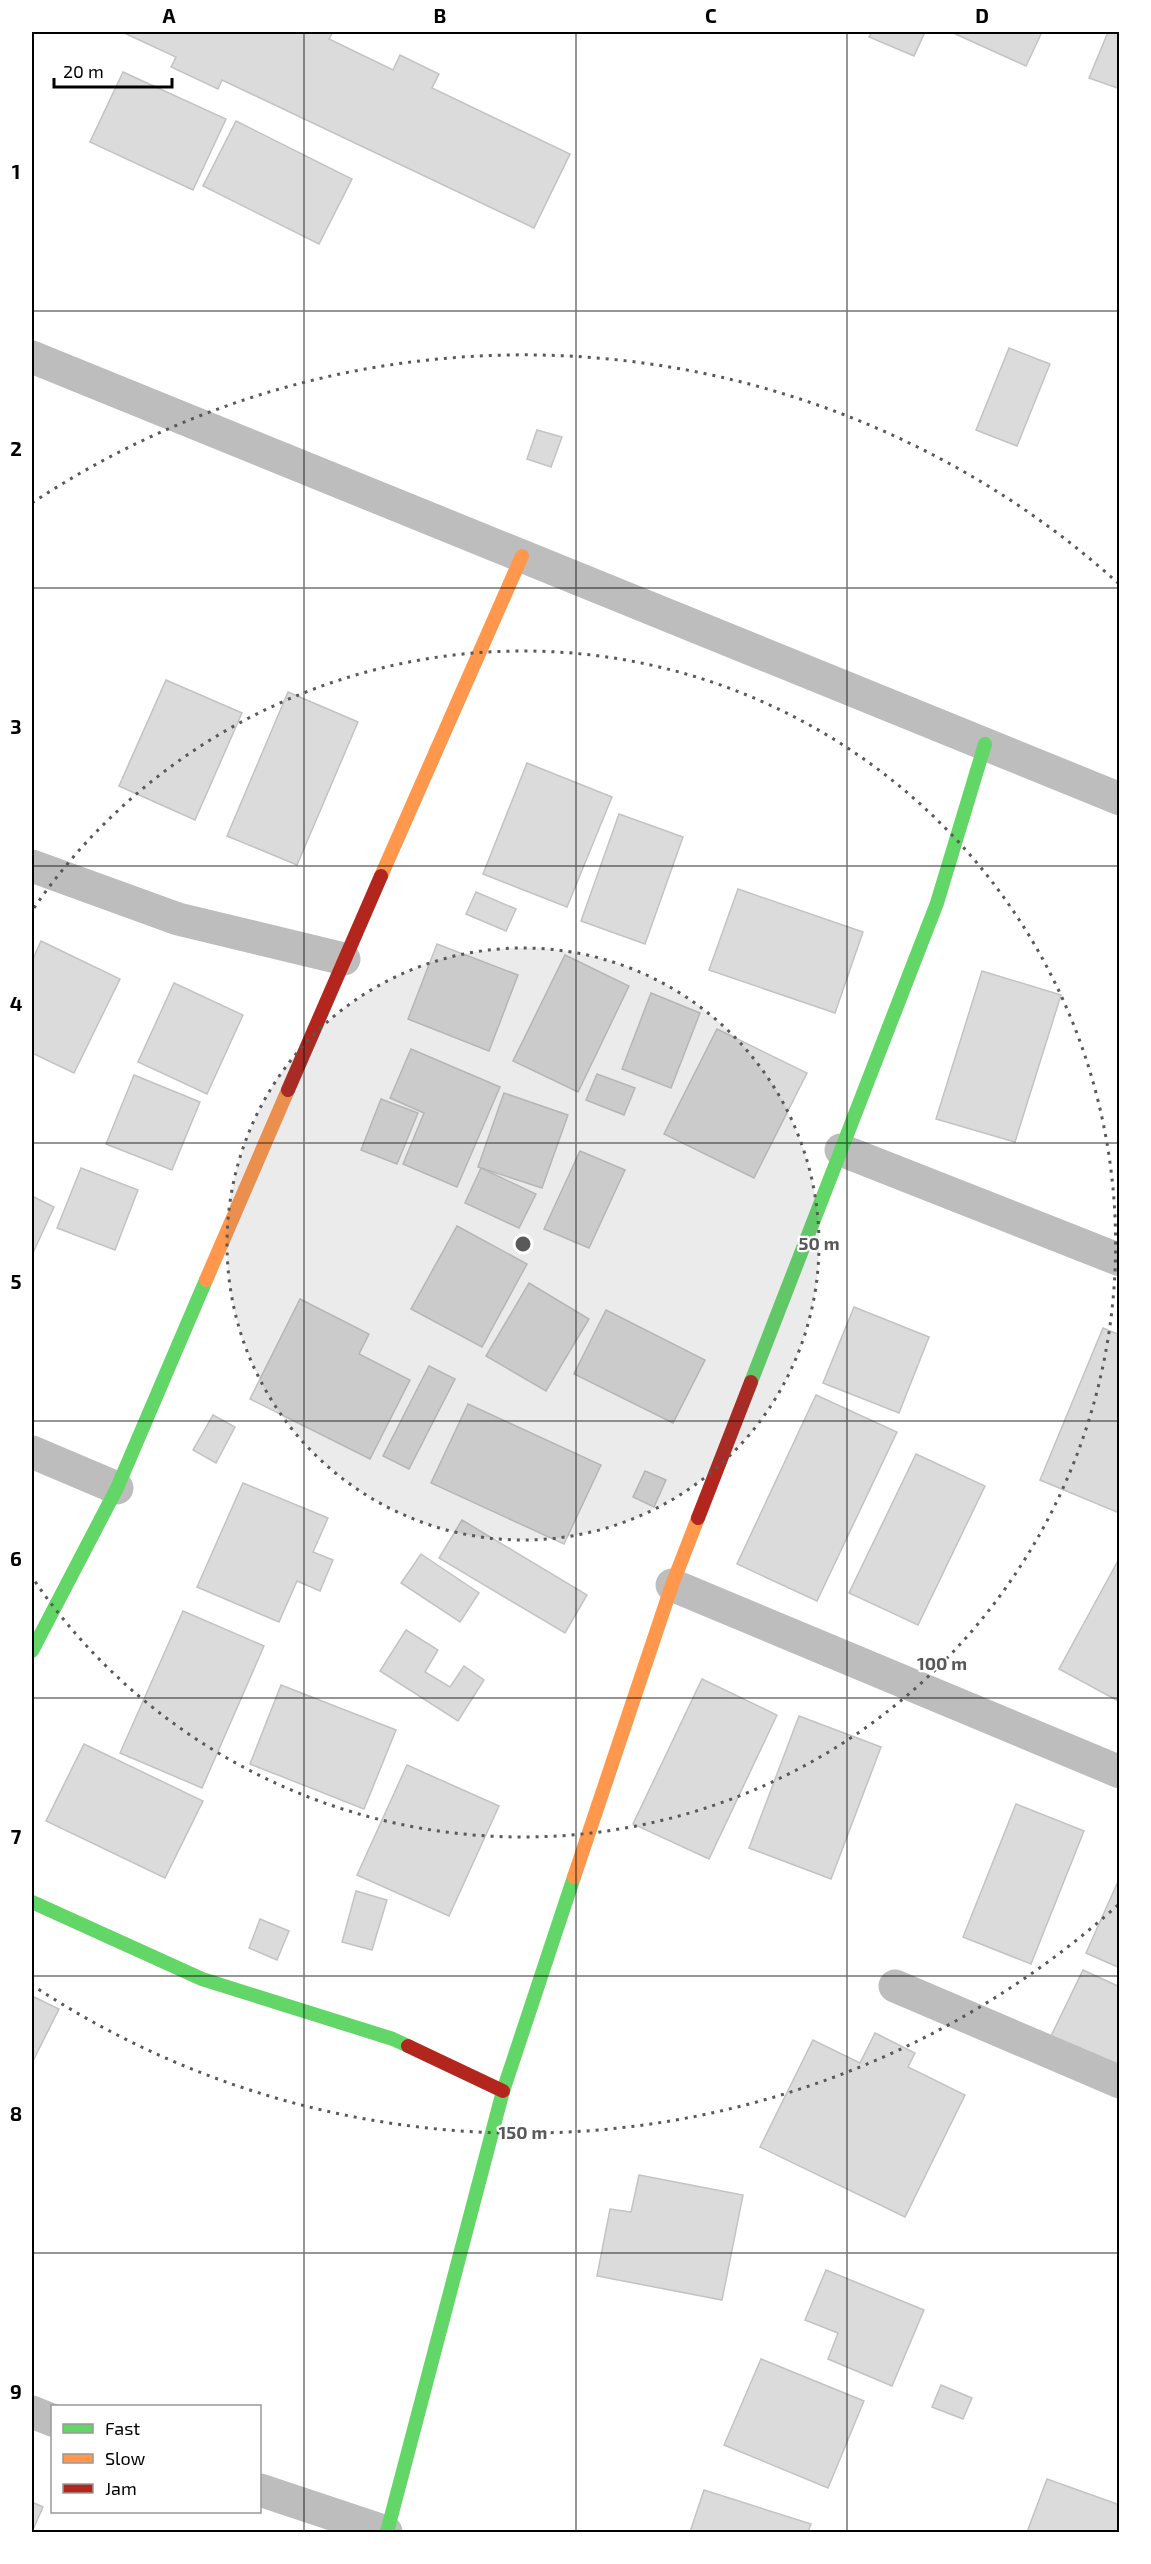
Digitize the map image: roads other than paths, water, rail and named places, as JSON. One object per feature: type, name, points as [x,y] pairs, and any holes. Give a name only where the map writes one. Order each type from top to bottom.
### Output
[{"type":"street","points":[[32,357],[1119,799]]},
{"type":"street","points":[[32,1651],[117,1488],[344,959],[522,556]]},
{"type":"street","points":[[261,2490],[386,2532],[503,2091],[672,1585],[936,903],[985,744]]},
{"type":"street","points":[[32,866],[178,919],[344,959]]},
{"type":"street","points":[[841,1150],[1119,1260]]},
{"type":"street","points":[[32,1452],[117,1488]]},
{"type":"street","points":[[672,1585],[1119,1772]]},
{"type":"street","points":[[32,1902],[202,1979],[393,2039],[503,2091]]},
{"type":"street","points":[[895,1986],[1119,2082]]},
{"type":"street","points":[[32,2412],[51,2420]]}]
